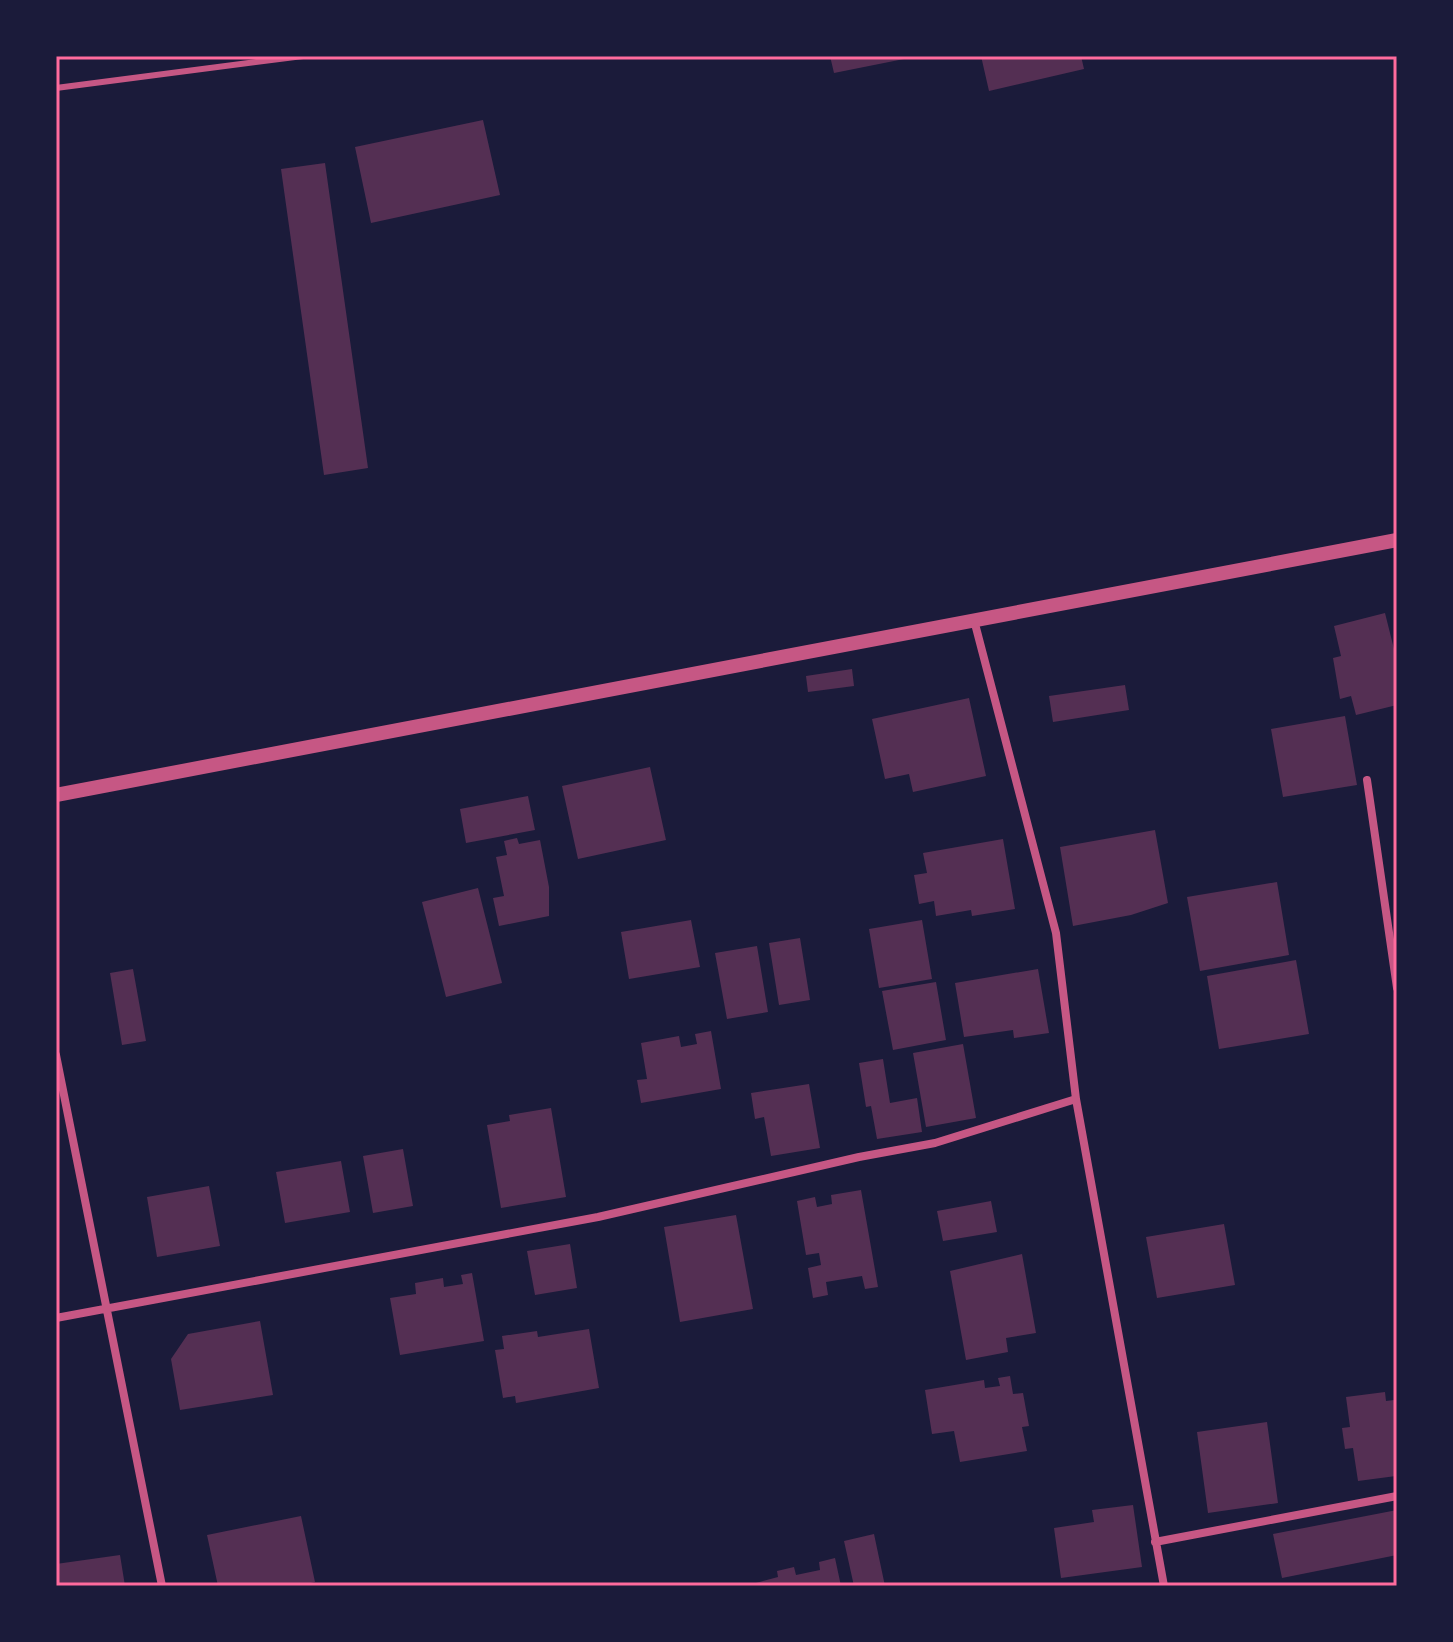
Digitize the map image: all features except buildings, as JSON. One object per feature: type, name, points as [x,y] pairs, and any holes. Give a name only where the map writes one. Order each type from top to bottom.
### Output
[{"type":"street","points":[[56,795],[1397,540]]},
{"type":"street","points":[[974,620],[1056,933],[1076,1099],[1164,1586]]},
{"type":"street","points":[[1367,780],[1397,988]]},
{"type":"street","points":[[56,1055],[162,1586]]},
{"type":"street","points":[[56,1318],[598,1217],[859,1157],[935,1143],[1076,1099]]},
{"type":"street","points":[[1155,1542],[1397,1496]]},
{"type":"lane","points":[[56,88],[303,56]]}]
